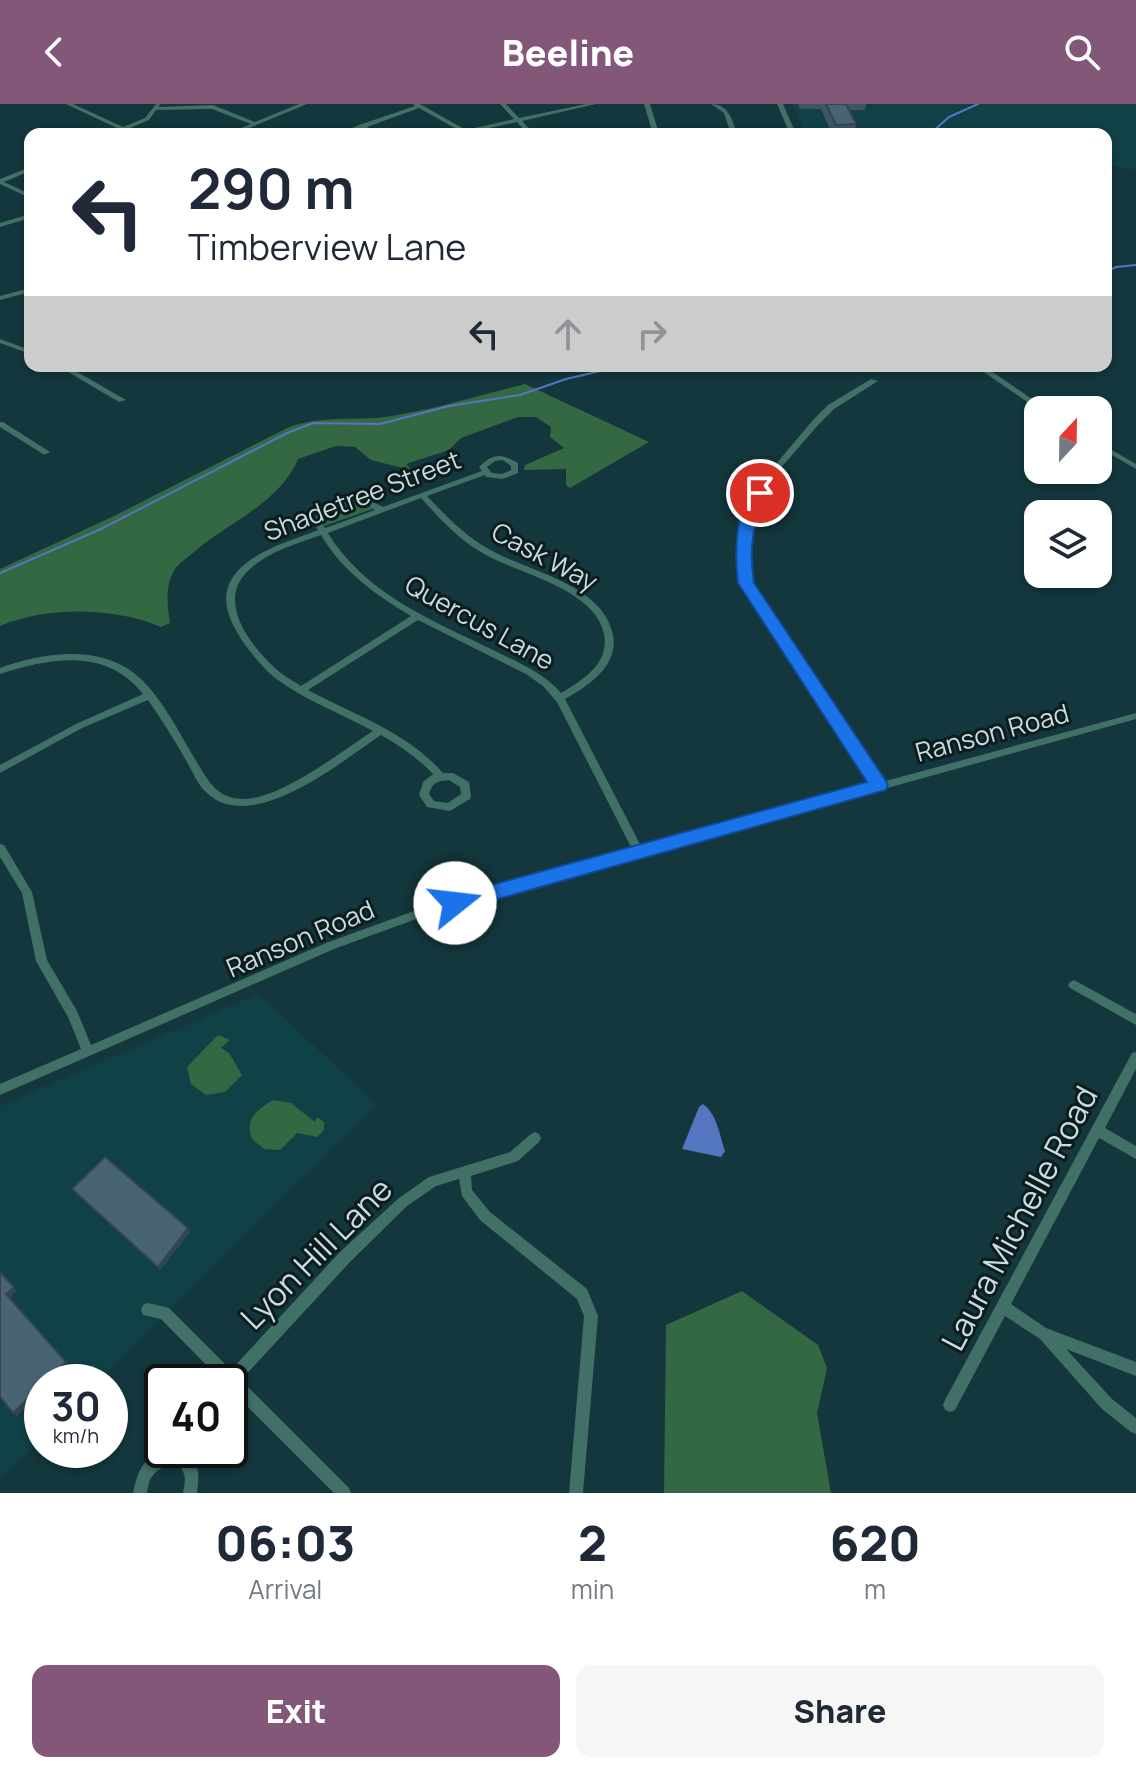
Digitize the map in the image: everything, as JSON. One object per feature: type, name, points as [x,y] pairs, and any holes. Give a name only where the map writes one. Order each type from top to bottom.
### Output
[{"type":"street","points":[[69,104],[122,128]]},
{"type":"street","points":[[220,109],[227,104]]},
{"type":"street","points":[[246,128],[304,104]]},
{"type":"street","points":[[503,104],[525,128]]},
{"type":"street","points":[[476,128],[593,104]]},
{"type":"street","points":[[647,104],[654,128]]},
{"type":"street","points":[[714,104],[726,112],[732,128]]},
{"type":"street","points":[[780,104],[790,128]]},
{"type":"street","points":[[356,128],[417,105],[459,128]]},
{"type":"street","points":[[126,128],[147,119],[158,106],[220,109],[256,124]]},
{"type":"street","points":[[361,126],[365,128]]},
{"type":"street","points":[[0,181],[24,171]]},
{"type":"street","points":[[0,181],[24,193]]},
{"type":"street","points":[[0,225],[24,218]]},
{"type":"street","points":[[0,298],[24,292]]},
{"type":"street","points":[[0,341],[24,350]]},
{"type":"street","points":[[73,372],[122,400]]},
{"type":"street","points":[[988,372],[1024,396]]},
{"type":"street","points":[[874,381],[823,414],[769,477],[751,507],[742,556],[749,588],[879,786]]},
{"type":"street","points":[[0,424],[46,452]]},
{"type":"street","points":[[1112,452],[1136,467]]},
{"type":"street","name":"Shadetree Street","points":[[440,776],[419,753],[277,675],[243,636],[229,608],[229,590],[240,573],[255,560],[485,472]]},
{"type":"street","name":"Cask Way","points":[[422,495],[451,526],[487,552],[587,600],[603,615],[610,631],[611,645],[605,661],[584,684],[560,698]]},
{"type":"street","points":[[323,532],[318,523],[319,516],[326,507],[337,501],[366,501],[382,510]]},
{"type":"street","name":"Quercus Lane","points":[[323,532],[360,575],[417,616],[544,679],[560,698],[639,853]]},
{"type":"street","points":[[301,690],[417,616]]},
{"type":"street","points":[[0,671],[54,657],[91,659],[133,677],[209,790],[223,800],[236,803],[272,799],[378,732]]},
{"type":"street","points":[[0,769],[79,726],[148,696]]},
{"type":"street","name":"Ranson Road","points":[[0,1090],[384,925],[1136,716]]},
{"type":"street","points":[[0,848],[27,892],[42,961],[73,1015],[88,1051]]},
{"type":"street","points":[[1074,985],[1136,1020]]},
{"type":"street","name":"Laura Michelle Road","points":[[950,1405],[1136,1057]]},
{"type":"street","points":[[1097,1130],[1136,1153]]},
{"type":"street","name":"Lyon Hill Lane","points":[[246,1364],[345,1257],[403,1202],[433,1181],[514,1157],[535,1138]]},
{"type":"street","points":[[465,1172],[466,1192],[485,1216],[582,1294],[591,1316],[576,1493]]},
{"type":"street","points":[[1003,1307],[1042,1333],[1136,1369]]},
{"type":"street","points":[[148,1310],[164,1313],[215,1364]]},
{"type":"street","points":[[1042,1333],[1107,1404],[1136,1427]]},
{"type":"street","points":[[248,1397],[344,1493]]},
{"type":"street","points":[[140,1493],[140,1484],[149,1468]]},
{"type":"street","points":[[190,1468],[190,1493]]},
{"type":"shaded area","points":[[793,104],[1136,104],[1136,170],[1112,165],[1112,128],[803,128]]},
{"type":"shaded area","points":[[258,994],[377,1104],[116,1364],[24,1364],[24,1456],[0,1480],[0,1106]]},
{"type":"green space","points":[[525,384],[649,442],[570,488],[566,485],[566,469],[524,470],[525,465],[564,448],[550,437],[551,427],[536,417],[518,417],[461,438],[449,450],[406,464],[411,470],[371,460],[355,447],[336,446],[298,459],[290,474],[266,500],[207,541],[175,569],[168,588],[170,623],[161,627],[123,616],[59,612],[18,619],[0,626],[0,569],[116,515],[287,428],[313,421],[379,418],[409,413]]},
{"type":"green space","points":[[344,502],[364,503],[373,509],[324,526],[322,519],[330,508]]},
{"type":"green space","points":[[218,1035],[230,1040],[221,1048],[229,1053],[242,1075],[225,1092],[206,1095],[191,1084],[187,1067]]},
{"type":"green space","points":[[273,1100],[291,1103],[315,1122],[317,1117],[324,1122],[324,1130],[317,1137],[297,1133],[280,1150],[264,1149],[252,1139],[251,1120]]},
{"type":"green space","points":[[742,1291],[818,1345],[827,1368],[817,1413],[831,1493],[664,1493],[666,1325]]},
{"type":"water","points":[[703,1104],[712,1113],[717,1126],[725,1151],[721,1157],[682,1149]]},
{"type":"building","points":[[826,104],[846,104],[856,124],[836,125]]},
{"type":"building","points":[[105,1157],[188,1228],[158,1267],[72,1189]]},
{"type":"building","points":[[0,1272],[14,1287],[6,1294],[66,1362],[24,1364],[24,1402],[13,1413],[0,1397]]},
{"type":"waterway","points":[[937,128],[949,117],[978,104]]},
{"type":"waterway","points":[[1112,269],[1136,265]]},
{"type":"waterway","points":[[0,573],[101,529],[287,433],[313,423],[380,424],[449,406],[520,395],[596,372]]},
{"type":"route","points":[[455,903],[879,786],[746,583],[742,556],[747,520],[760,493]]}]
